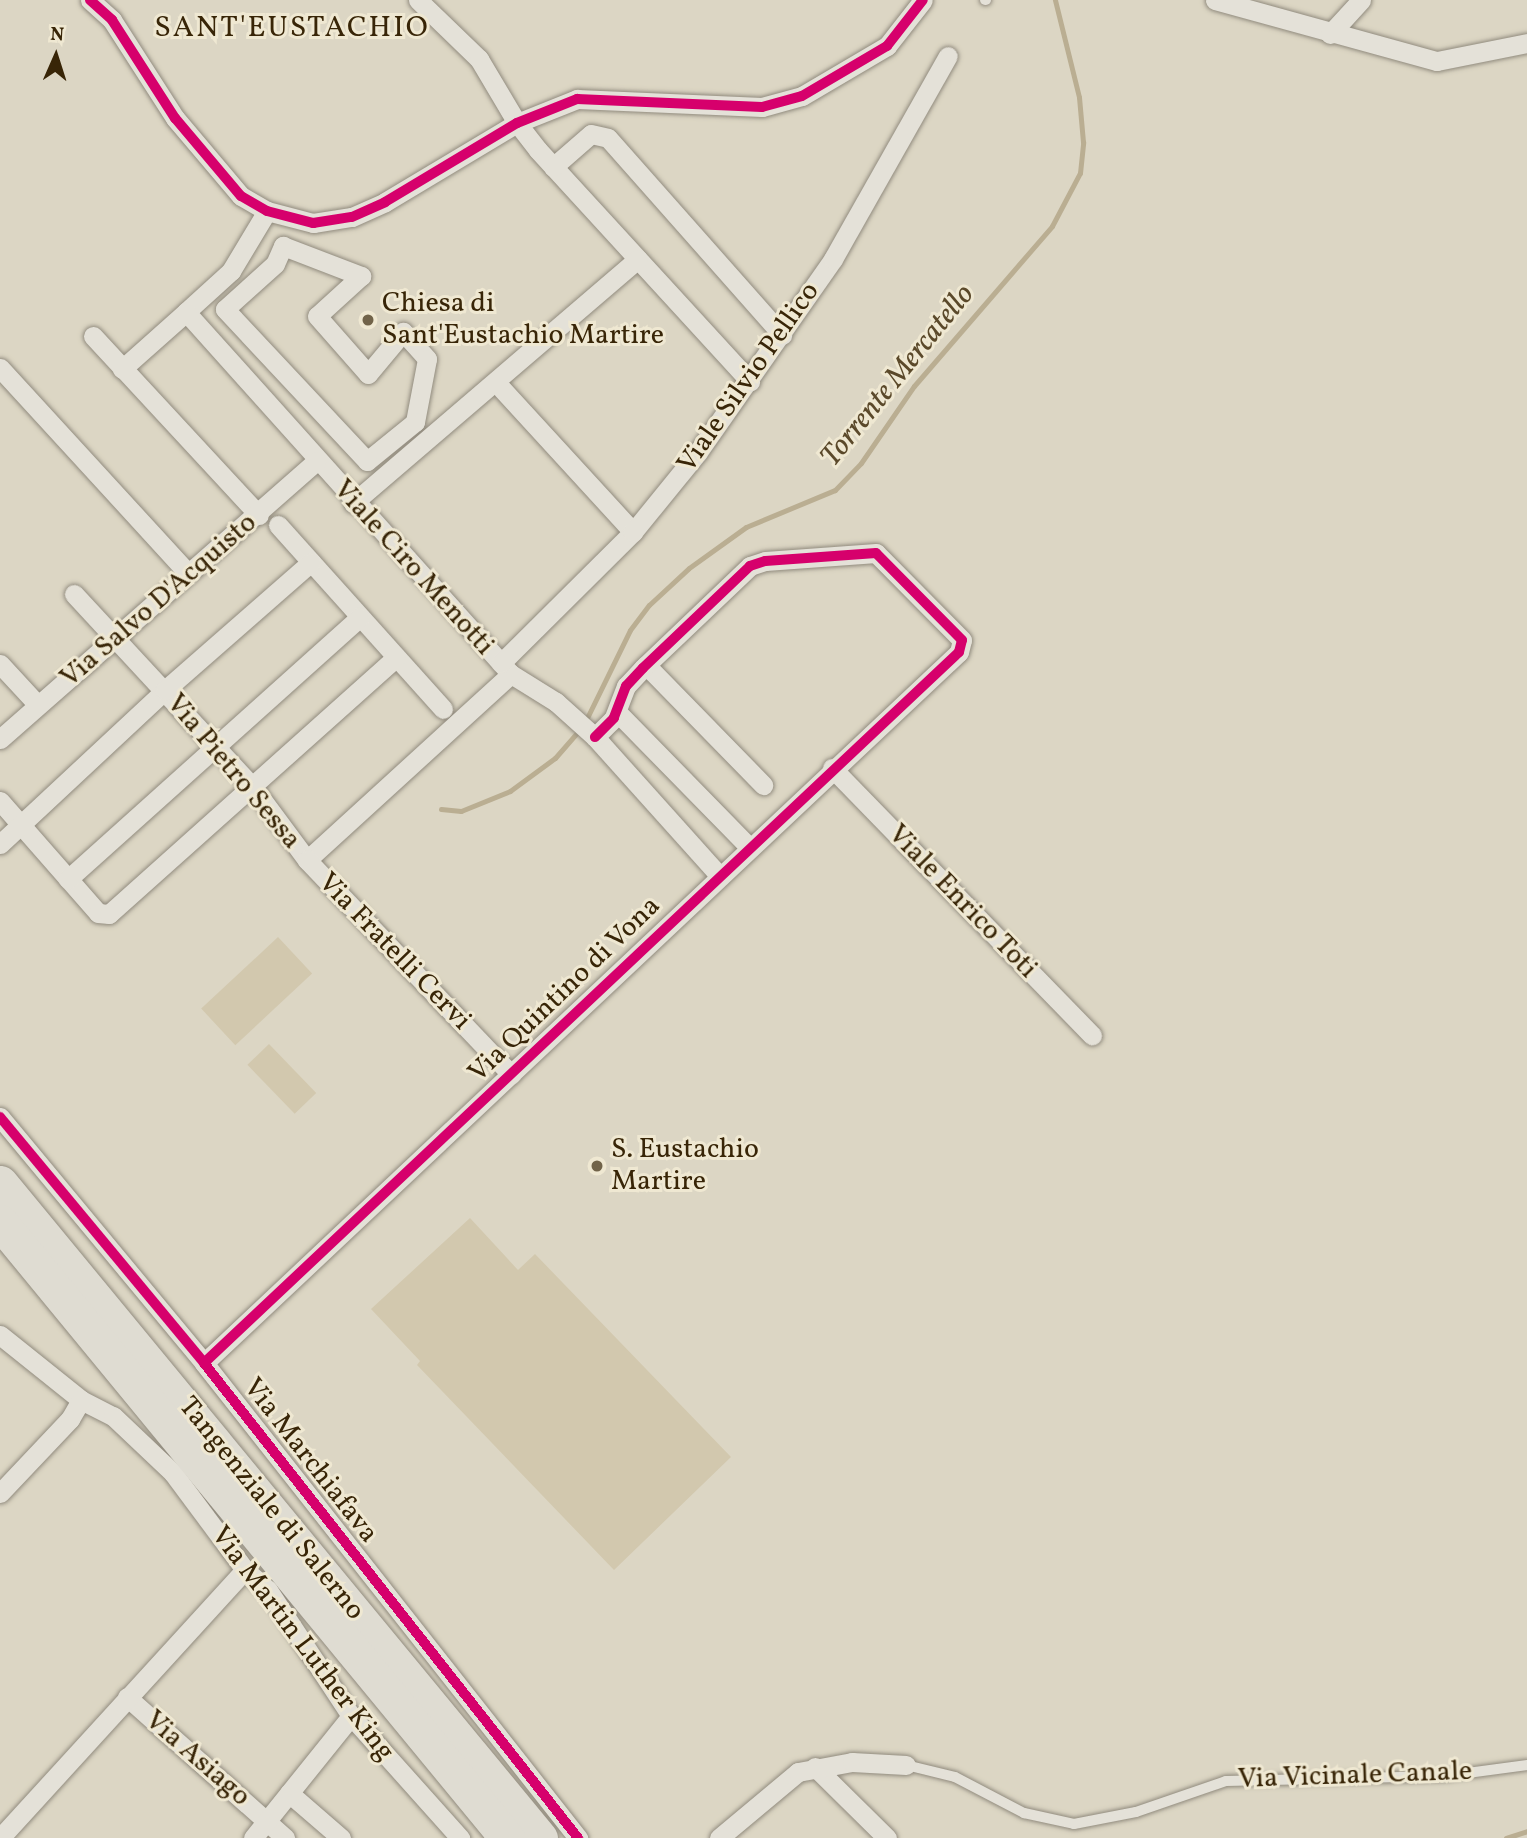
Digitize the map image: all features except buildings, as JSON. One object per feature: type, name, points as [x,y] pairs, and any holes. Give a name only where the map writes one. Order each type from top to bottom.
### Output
[{"type":"highway","name":"Tangenziale di Salerno","points":[[0,1183],[540,1838]]},
{"type":"highway","name":"Tangenziale di Salerno","points":[[0,1222],[508,1838]]},
{"type":"street","points":[[90,0],[112,20],[174,118],[241,196],[267,211],[313,223],[352,217],[385,202],[516,123],[549,108],[600,97],[762,107],[802,96],[887,46],[923,0]]},
{"type":"street","points":[[419,0],[480,59],[516,123],[553,167],[750,381]]},
{"type":"street","points":[[1215,0],[1330,34],[1437,61],[1527,43]]},
{"type":"street","points":[[1330,34],[1361,0]]},
{"type":"street","name":"Viale Silvio Pellico","points":[[506,669],[634,533],[750,381],[833,259],[948,56]]},
{"type":"street","points":[[553,167],[592,134],[608,138],[782,335]]},
{"type":"street","points":[[122,369],[231,271],[267,211]]},
{"type":"street","points":[[283,246],[361,276],[317,316],[368,374],[403,332],[427,359],[415,422],[367,461],[225,309],[275,264],[283,246]]},
{"type":"street","points":[[353,503],[499,385],[638,259]]},
{"type":"street","name":"Viale Ciro Menotti","points":[[186,312],[353,503],[506,669],[556,702],[595,737],[719,875]]},
{"type":"street","points":[[93,336],[259,515]]},
{"type":"street","points":[[0,369],[187,572]]},
{"type":"street","points":[[499,385],[634,533]]},
{"type":"street","name":"Via Salvo D'Acquisto","points":[[0,739],[187,572],[259,515],[316,461]]},
{"type":"street","points":[[278,525],[443,709]]},
{"type":"street","name":"Via Quintino di Vona","points":[[204,1363],[832,768],[959,652],[962,640],[876,553],[750,566],[646,665]]},
{"type":"street","points":[[0,844],[165,690],[311,562]]},
{"type":"street","name":"Via Pietro Sessa","points":[[74,594],[115,635],[252,786],[307,860],[506,669]]},
{"type":"street","points":[[68,879],[214,744],[360,617]]},
{"type":"street","points":[[0,801],[98,913],[109,914],[396,657]]},
{"type":"street","points":[[0,664],[38,705]]},
{"type":"street","points":[[595,737],[618,713],[626,686],[646,665],[763,785]]},
{"type":"street","points":[[618,713],[750,848]]},
{"type":"street","name":"Viale Enrico Toti","points":[[832,768],[1092,1035]]},
{"type":"street","name":"Via Fratelli Cervi","points":[[307,860],[510,1074]]},
{"type":"street","name":"Via Marchiafava","points":[[0,1117],[204,1363],[578,1838]]},
{"type":"street","name":"Via Martin Luther King","points":[[0,1335],[81,1399],[113,1416],[173,1474],[245,1570],[268,1590],[351,1717],[460,1838]]},
{"type":"street","points":[[0,1493],[70,1419],[81,1399]]},
{"type":"street","name":"Via Asiago","points":[[0,1838],[245,1570]]},
{"type":"street","name":"Via Asiago","points":[[127,1697],[285,1838]]},
{"type":"street","name":"Via Asiago","points":[[253,1838],[351,1717]]},
{"type":"street","points":[[719,1838],[798,1772],[852,1762],[906,1765]]},
{"type":"street","points":[[815,1767],[887,1838]]},
{"type":"street","name":"Via Asiago","points":[[289,1793],[341,1838]]},
{"type":"lane","name":"Via Vicinale Canale","points":[[906,1765],[955,1777],[1024,1813],[1074,1824],[1136,1812],[1226,1781],[1445,1776],[1527,1765]]},
{"type":"shaded area","points":[[278,937],[312,974],[235,1045],[201,1009]]},
{"type":"shaded area","points":[[269,1044],[316,1093],[295,1114],[247,1065]]},
{"type":"shaded area","points":[[470,1218],[518,1270],[535,1254],[731,1457],[614,1570],[417,1365],[420,1361],[371,1309]]},
{"type":"waterway","name":"Torrente Mercatello","points":[[585,722],[630,630],[649,605],[689,568],[746,527],[835,490],[861,463],[914,386],[1052,226],[1080,173],[1083,142],[1079,97],[1055,0]]},
{"type":"waterway","name":"Torrente Mercatello","points":[[441,809],[461,811],[510,791],[555,758],[579,730]]},
{"type":"waterway","points":[[1506,1838],[1527,1831]]},
{"type":"cycle path","points":[[90,0],[112,20],[175,118],[241,196],[267,211],[313,223],[352,217],[385,202],[517,123],[577,99],[762,107],[802,96],[887,46],[923,0]]},
{"type":"cycle path","points":[[204,1363],[959,652],[962,640],[876,553],[765,561],[750,566],[643,668],[626,686],[614,718],[595,737]]},
{"type":"cycle path","points":[[0,1117],[204,1363],[578,1838]]},
{"type":"place","name":"Chiesa di Sant'Eustachio Martire","points":[[368,320]]},
{"type":"place","name":"S. Eustachio Martire","points":[[597,1166]]},
{"type":"district","name":"SANT'EUSTACHIO","points":[[292,28]]}]
